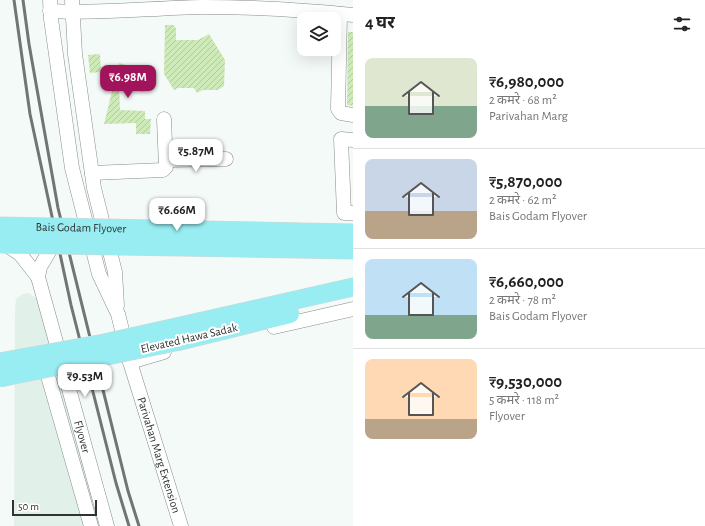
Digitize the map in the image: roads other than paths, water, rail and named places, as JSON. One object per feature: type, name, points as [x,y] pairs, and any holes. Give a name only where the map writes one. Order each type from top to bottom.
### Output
[{"type":"main road","name":"Bais Godam Flyover","points":[[0,226],[353,233]]},
{"type":"main road","name":"Bais Godam Flyover","points":[[2,244],[353,250]]},
{"type":"main road","name":"Elevated Hawa Sadak","points":[[0,362],[104,343],[353,287]]},
{"type":"main road","name":"Elevated Hawa Sadak","points":[[0,378],[180,341],[353,298]]},
{"type":"street","points":[[118,314],[99,274],[72,168],[50,5],[202,4],[300,10],[347,15],[338,109],[341,113],[353,114]]},
{"type":"street","points":[[72,6],[75,54],[92,173],[115,272],[118,314]]},
{"type":"street","points":[[92,173],[163,170],[166,166],[164,119]]},
{"type":"street","points":[[353,140],[341,139],[344,213],[353,213]]},
{"type":"street","points":[[166,160],[226,159]]},
{"type":"street","name":"Flyover","points":[[2,244],[20,254],[38,277],[107,526]]},
{"type":"street","points":[[38,277],[40,267],[53,245]]},
{"type":"street","points":[[130,362],[170,350],[353,309]]},
{"type":"street","name":"Parivahan Marg Extension","points":[[118,314],[130,362],[181,526]]},
{"type":"street","points":[[46,369],[91,526]]},
{"type":"railway","points":[[14,0],[30,114],[71,305],[116,483],[129,526]]},
{"type":"railway","points":[[23,0],[29,44],[58,208],[128,491],[139,526]]}]
